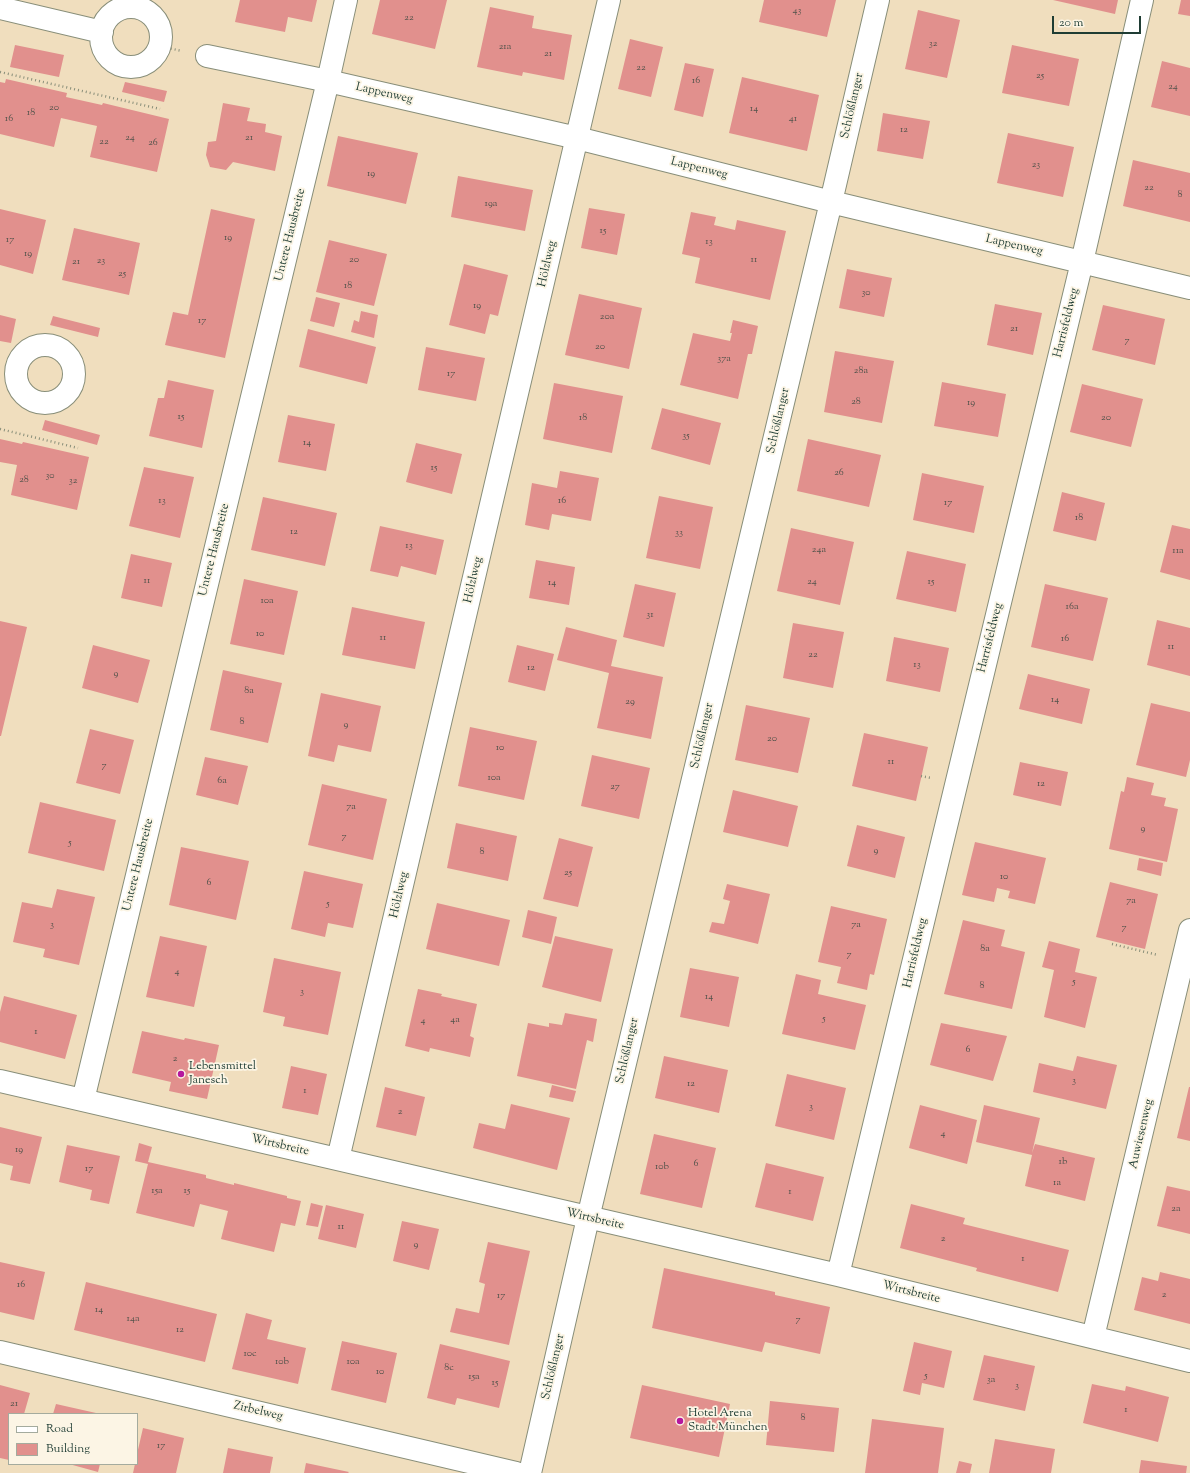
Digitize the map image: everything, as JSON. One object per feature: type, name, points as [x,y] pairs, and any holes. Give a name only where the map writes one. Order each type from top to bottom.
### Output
[{"type":"street","name":"Untere Hausbreite","points":[[83,1100],[328,81],[346,0]]},
{"type":"street","name":"Hölzlweg","points":[[338,1159],[610,0]]},
{"type":"street","name":"Schlößlanger","points":[[530,1473],[588,1218],[878,0]]},
{"type":"street","name":"Harrisfeldweg","points":[[838,1275],[1082,262],[1142,0]]},
{"type":"street","points":[[0,8],[102,32]]},
{"type":"street","name":"Lappenweg","points":[[207,56],[328,81],[578,138],[831,202],[1190,288]]},
{"type":"street","name":"Auwiesenweg","points":[[1093,1337],[1190,930]]},
{"type":"street","name":"Wirtsbreite","points":[[0,1081],[838,1275],[1190,1361]]},
{"type":"street","name":"Zirbelweg","points":[[0,1352],[516,1473]]},
{"type":"path","points":[[0,72],[160,109]]},
{"type":"path","points":[[0,429],[78,448]]},
{"type":"path","points":[[1112,944],[1183,960]]},
{"type":"building","points":[[240,0],[317,0],[312,22],[288,17],[285,32],[235,22]]},
{"type":"building","points":[[380,0],[447,0],[435,49],[372,34]]},
{"type":"building","points":[[764,0],[836,0],[827,37],[759,22]]},
{"type":"building","points":[[1053,0],[1118,0],[1115,14]]},
{"type":"building","points":[[1181,0],[1190,0],[1190,16],[1178,14]]},
{"type":"building","points":[[490,7],[534,16],[532,28],[572,35],[564,80],[523,72],[522,76],[477,67]]},
{"type":"building","points":[[918,10],[960,20],[947,78],[905,69]]},
{"type":"building","points":[[630,39],[663,47],[651,97],[618,89]]},
{"type":"building","points":[[15,45],[64,55],[59,77],[10,67]]},
{"type":"building","points":[[1012,45],[1079,59],[1069,106],[1002,93]]},
{"type":"building","points":[[1162,61],[1190,68],[1190,116],[1151,107]]},
{"type":"building","points":[[685,63],[714,69],[703,117],[674,110]]},
{"type":"building","points":[[742,77],[819,95],[807,151],[729,133]]},
{"type":"building","points":[[6,79],[67,93],[66,97],[102,105],[103,103],[169,119],[157,172],[90,157],[97,126],[61,118],[54,147],[0,134],[0,82],[5,83]]},
{"type":"building","points":[[125,82],[167,91],[164,102],[122,92]]},
{"type":"building","points":[[223,103],[250,108],[247,121],[266,124],[265,132],[282,136],[275,171],[233,162],[226,170],[210,167],[206,155],[208,142],[216,141]]},
{"type":"building","points":[[883,113],[930,121],[923,159],[877,151]]},
{"type":"building","points":[[1008,133],[1074,147],[1063,197],[997,183]]},
{"type":"building","points":[[338,136],[418,153],[406,204],[327,186]]},
{"type":"building","points":[[1133,160],[1190,173],[1190,222],[1123,206]]},
{"type":"building","points":[[458,176],[533,190],[525,231],[451,217]]},
{"type":"building","points":[[589,208],[625,214],[617,255],[581,248]]},
{"type":"building","points":[[0,209],[46,220],[33,274],[0,265]]},
{"type":"building","points":[[211,209],[255,219],[225,358],[165,345],[173,312],[188,315]]},
{"type":"building","points":[[691,212],[716,217],[714,225],[735,230],[737,220],[786,231],[770,300],[695,283],[700,258],[682,254]]},
{"type":"building","points":[[74,228],[140,243],[129,295],[62,280]]},
{"type":"building","points":[[329,240],[387,254],[374,306],[316,292]]},
{"type":"building","points":[[464,264],[508,275],[498,316],[490,314],[485,334],[449,325]]},
{"type":"building","points":[[847,269],[892,278],[884,317],[839,308]]},
{"type":"building","points":[[579,294],[642,308],[629,369],[565,355]]},
{"type":"building","points":[[316,297],[340,303],[334,327],[310,321]]},
{"type":"building","points":[[995,304],[1042,313],[1033,355],[987,345]]},
{"type":"building","points":[[1103,305],[1165,319],[1155,365],[1092,350]]},
{"type":"building","points":[[361,311],[378,315],[374,338],[351,332],[354,320],[359,322]]},
{"type":"building","points":[[0,315],[16,319],[11,343],[0,341]]},
{"type":"building","points":[[53,316],[100,328],[98,337],[50,325]]},
{"type":"building","points":[[733,320],[758,326],[752,354],[748,354],[738,399],[680,385],[693,333],[730,341]]},
{"type":"building","points":[[308,329],[376,347],[367,384],[299,367]]},
{"type":"building","points":[[426,347],[485,358],[476,401],[418,390]]},
{"type":"building","points":[[835,351],[894,361],[882,423],[824,412]]},
{"type":"building","points":[[168,380],[214,390],[202,448],[149,436],[158,398],[164,398]]},
{"type":"building","points":[[942,382],[1006,394],[998,437],[934,426]]},
{"type":"building","points":[[554,383],[623,396],[612,453],[543,439]]},
{"type":"building","points":[[1082,384],[1143,399],[1131,447],[1070,432]]},
{"type":"building","points":[[662,408],[721,423],[710,465],[651,449]]},
{"type":"building","points":[[288,415],[335,424],[326,471],[278,462]]},
{"type":"building","points":[[45,420],[100,435],[97,445],[42,430]]},
{"type":"building","points":[[0,439],[22,444],[23,442],[89,457],[77,510],[11,495],[17,465],[0,462]]},
{"type":"building","points":[[808,439],[881,455],[869,507],[797,491]]},
{"type":"building","points":[[416,443],[462,454],[452,494],[406,482]]},
{"type":"building","points":[[144,467],[194,477],[180,538],[129,526]]},
{"type":"building","points":[[560,471],[599,478],[591,521],[552,514],[549,530],[525,525],[532,483],[557,488]]},
{"type":"building","points":[[922,473],[984,486],[974,533],[913,520]]},
{"type":"building","points":[[1062,492],[1105,503],[1096,541],[1053,531]]},
{"type":"building","points":[[659,496],[713,507],[700,569],[646,558]]},
{"type":"building","points":[[263,497],[337,513],[325,566],[251,550]]},
{"type":"building","points":[[1172,525],[1190,529],[1190,580],[1160,572]]},
{"type":"building","points":[[380,526],[444,540],[436,575],[401,566],[398,577],[370,571]]},
{"type":"building","points":[[791,528],[854,542],[840,605],[777,591]]},
{"type":"building","points":[[907,551],[966,564],[956,612],[896,599]]},
{"type":"building","points":[[131,554],[172,563],[162,607],[121,598]]},
{"type":"building","points":[[536,560],[575,567],[569,605],[529,598]]},
{"type":"building","points":[[244,579],[298,591],[284,655],[230,644]]},
{"type":"building","points":[[635,584],[676,593],[664,647],[623,637]]},
{"type":"building","points":[[1045,584],[1108,598],[1093,661],[1031,647]]},
{"type":"building","points":[[352,607],[425,622],[415,669],[342,655]]},
{"type":"building","points":[[1157,620],[1190,628],[1190,676],[1147,665]]},
{"type":"building","points":[[0,621],[27,627],[1,736],[0,736]]},
{"type":"building","points":[[793,623],[844,632],[833,688],[783,678]]},
{"type":"building","points":[[566,627],[617,640],[611,666],[663,677],[651,739],[597,728],[609,673],[557,660]]},
{"type":"building","points":[[894,637],[949,648],[940,692],[886,681]]},
{"type":"building","points":[[93,645],[150,660],[138,703],[82,688]]},
{"type":"building","points":[[517,645],[554,654],[545,691],[508,682]]},
{"type":"building","points":[[223,670],[282,683],[268,743],[210,730]]},
{"type":"building","points":[[1028,674],[1090,689],[1082,724],[1019,709]]},
{"type":"building","points":[[321,693],[381,706],[371,752],[338,745],[334,762],[308,756]]},
{"type":"building","points":[[1151,703],[1190,712],[1190,760],[1186,777],[1136,765]]},
{"type":"building","points":[[746,705],[810,718],[798,773],[735,760]]},
{"type":"building","points":[[470,727],[537,741],[524,800],[458,786]]},
{"type":"building","points":[[90,729],[134,740],[120,794],[76,783]]},
{"type":"building","points":[[864,733],[928,747],[916,801],[852,786]]},
{"type":"building","points":[[592,755],[650,768],[639,819],[581,806]]},
{"type":"building","points":[[205,757],[248,766],[238,805],[196,795]]},
{"type":"building","points":[[1020,762],[1068,772],[1061,806],[1013,795]]},
{"type":"building","points":[[1127,777],[1154,783],[1151,795],[1166,798],[1164,806],[1178,809],[1167,862],[1109,849],[1121,791],[1124,792]]},
{"type":"building","points":[[322,784],[387,799],[373,860],[308,845]]},
{"type":"building","points":[[733,790],[798,806],[788,847],[723,832]]},
{"type":"building","points":[[40,802],[116,820],[104,871],[28,853]]},
{"type":"building","points":[[456,823],[517,836],[508,881],[447,868]]},
{"type":"building","points":[[857,825],[905,837],[895,878],[847,866]]},
{"type":"building","points":[[559,838],[593,847],[578,907],[543,899]]},
{"type":"building","points":[[975,842],[1046,858],[1035,904],[1008,898],[1010,891],[997,888],[994,902],[962,895]]},
{"type":"building","points":[[181,847],[249,861],[236,920],[169,905]]},
{"type":"building","points":[[1139,858],[1163,863],[1161,876],[1137,870]]},
{"type":"building","points":[[304,871],[363,884],[353,928],[328,923],[325,937],[291,929]]},
{"type":"building","points":[[1110,882],[1158,894],[1145,949],[1096,937]]},
{"type":"building","points":[[727,884],[770,894],[758,944],[709,932],[712,922],[724,924],[730,901],[723,899]]},
{"type":"building","points":[[57,889],[95,897],[79,965],[43,957],[45,949],[13,942],[22,902],[52,908]]},
{"type":"building","points":[[437,903],[510,920],[499,966],[426,949]]},
{"type":"building","points":[[831,906],[887,919],[874,975],[870,974],[867,990],[837,983],[841,967],[818,962]]},
{"type":"building","points":[[528,910],[557,917],[551,944],[522,937]]},
{"type":"building","points":[[963,920],[1005,930],[1001,946],[1025,952],[1012,1009],[944,994]]},
{"type":"building","points":[[160,936],[207,946],[194,1007],[146,997]]},
{"type":"building","points":[[555,936],[613,949],[601,1002],[542,987]]},
{"type":"building","points":[[1049,941],[1080,949],[1075,972],[1097,977],[1085,1028],[1044,1017],[1054,970],[1042,967]]},
{"type":"building","points":[[274,958],[341,972],[328,1035],[283,1026],[285,1017],[263,1012]]},
{"type":"building","points":[[690,968],[739,977],[729,1027],[680,1017]]},
{"type":"building","points":[[796,974],[821,980],[818,994],[866,1005],[855,1050],[782,1034]]},
{"type":"building","points":[[418,989],[477,1004],[470,1036],[474,1038],[470,1057],[430,1048],[429,1052],[405,1046]]},
{"type":"building","points":[[4,996],[77,1015],[65,1059],[0,1042],[0,1012]]},
{"type":"building","points":[[565,1013],[597,1019],[593,1042],[587,1040],[576,1089],[517,1076],[528,1023],[549,1027],[549,1023],[562,1025]]},
{"type":"building","points":[[941,1023],[1007,1036],[993,1081],[930,1065]]},
{"type":"building","points":[[142,1031],[184,1040],[185,1038],[219,1045],[207,1099],[169,1091],[171,1082],[132,1073]]},
{"type":"building","points":[[664,1056],[728,1070],[719,1113],[655,1098]]},
{"type":"building","points":[[1077,1056],[1117,1065],[1106,1109],[1033,1092],[1039,1063],[1073,1071]]},
{"type":"building","points":[[291,1066],[327,1074],[318,1115],[282,1108]]},
{"type":"building","points":[[787,1074],[846,1088],[834,1140],[775,1126]]},
{"type":"building","points":[[552,1085],[576,1091],[573,1102],[549,1097]]},
{"type":"building","points":[[385,1087],[425,1097],[416,1136],[376,1127]]},
{"type":"building","points":[[1190,1087],[1190,1141],[1177,1138]]},
{"type":"building","points":[[511,1104],[570,1118],[557,1170],[473,1148],[479,1123],[505,1129]]},
{"type":"building","points":[[920,1105],[977,1120],[967,1164],[909,1148]]},
{"type":"building","points":[[984,1105],[1040,1118],[1032,1153],[1035,1144],[1095,1158],[1085,1201],[1025,1186],[1032,1155],[976,1142]]},
{"type":"building","points":[[0,1127],[42,1137],[30,1184],[10,1180],[13,1166],[0,1163]]},
{"type":"building","points":[[654,1134],[716,1148],[702,1208],[640,1194]]},
{"type":"building","points":[[139,1143],[152,1147],[148,1162],[206,1175],[206,1178],[234,1185],[234,1183],[301,1201],[295,1226],[281,1223],[274,1252],[221,1239],[228,1211],[200,1204],[194,1227],[136,1213],[148,1164],[135,1161]]},
{"type":"building","points":[[67,1145],[120,1156],[109,1204],[90,1200],[92,1190],[59,1182]]},
{"type":"building","points":[[766,1163],[824,1177],[813,1221],[755,1207]]},
{"type":"building","points":[[1167,1186],[1190,1191],[1190,1234],[1157,1226]]},
{"type":"building","points":[[311,1203],[323,1206],[318,1227],[306,1225]]},
{"type":"building","points":[[911,1204],[965,1218],[963,1224],[1069,1250],[1058,1292],[976,1271],[977,1268],[900,1248]]},
{"type":"building","points":[[326,1205],[364,1214],[356,1248],[318,1239]]},
{"type":"building","points":[[402,1221],[439,1229],[429,1270],[393,1261]]},
{"type":"building","points":[[488,1242],[530,1251],[509,1345],[450,1332],[456,1308],[479,1313],[485,1284],[479,1282]]},
{"type":"building","points":[[0,1262],[45,1272],[34,1320],[0,1312]]},
{"type":"building","points":[[664,1268],[775,1292],[775,1295],[830,1307],[820,1354],[765,1342],[762,1352],[652,1328]]},
{"type":"building","points":[[1160,1272],[1190,1279],[1190,1324],[1134,1310],[1142,1277],[1158,1281]]},
{"type":"building","points":[[86,1282],[217,1314],[205,1362],[74,1330]]},
{"type":"building","points":[[246,1313],[272,1320],[267,1339],[306,1348],[298,1384],[232,1369]]},
{"type":"building","points":[[342,1341],[397,1353],[386,1403],[331,1390]]},
{"type":"building","points":[[914,1342],[952,1351],[944,1388],[922,1383],[920,1395],[903,1391]]},
{"type":"building","points":[[440,1344],[510,1361],[499,1408],[457,1398],[455,1405],[427,1398]]},
{"type":"building","points":[[984,1355],[1035,1366],[1025,1411],[973,1400]]},
{"type":"building","points":[[1092,1384],[1125,1391],[1126,1386],[1169,1397],[1158,1442],[1083,1423]]},
{"type":"building","points":[[0,1385],[30,1393],[24,1413],[8,1413],[8,1460],[0,1458]]},
{"type":"building","name":"Hotel Arena Stadt München","points":[[642,1385],[730,1404],[719,1457],[630,1438]]},
{"type":"building","points":[[770,1401],[839,1408],[834,1452],[766,1445]]},
{"type":"building","points":[[56,1404],[96,1413],[53,1413]]},
{"type":"building","points":[[872,1419],[944,1428],[938,1473],[865,1473]]},
{"type":"building","points":[[143,1428],[184,1438],[176,1473],[133,1473],[135,1465],[138,1465],[138,1450]]},
{"type":"building","points":[[995,1439],[1055,1449],[1051,1473],[989,1473]]},
{"type":"building","points":[[228,1448],[273,1457],[270,1473],[223,1473]]},
{"type":"building","points":[[1141,1460],[1187,1466],[1186,1473],[1139,1473]]},
{"type":"building","points":[[959,1461],[972,1464],[970,1473],[956,1473]]},
{"type":"building","points":[[306,1463],[349,1472],[304,1473]]},
{"type":"building","points":[[73,1465],[100,1465],[98,1472]]},
{"type":"place","name":"Lebensmittel Janesch","points":[[181,1074]]},
{"type":"place","name":"Hotel Arena Stadt München","points":[[680,1421]]}]
